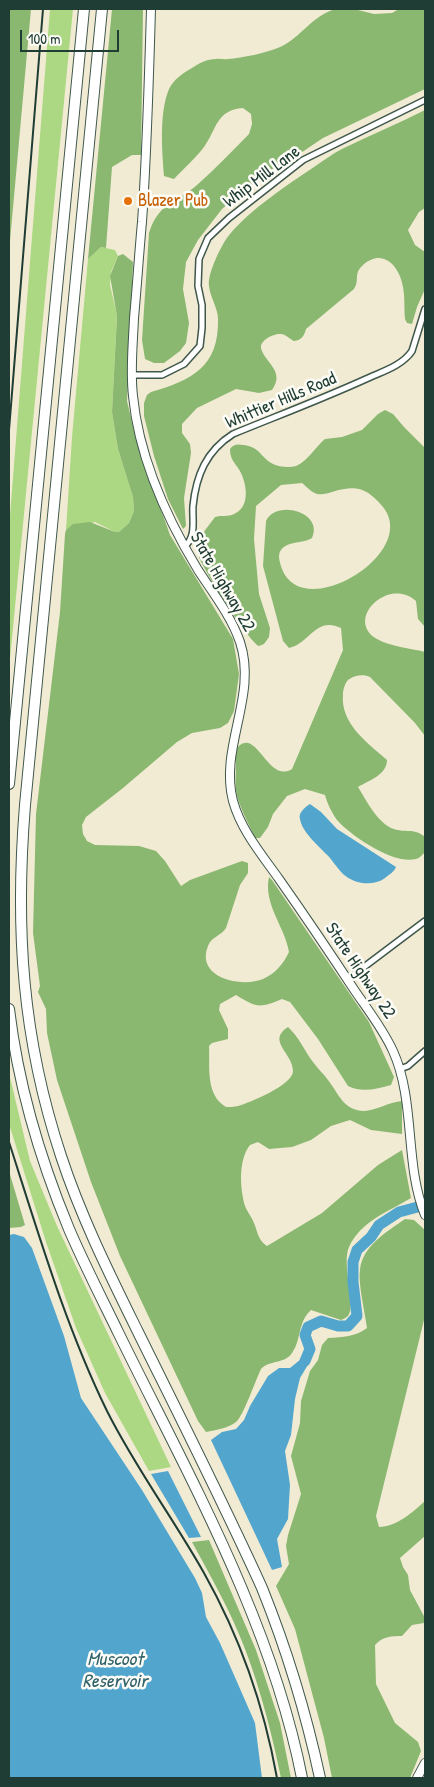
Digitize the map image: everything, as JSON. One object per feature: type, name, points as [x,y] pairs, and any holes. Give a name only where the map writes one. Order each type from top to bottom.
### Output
[{"type":"highway","points":[[9,784],[84,9]]},
{"type":"highway","points":[[102,9],[24,806],[20,904],[24,984],[34,1054],[42,1088],[61,1156],[73,1190],[116,1286],[262,1588],[298,1690],[320,1778]]},
{"type":"highway","points":[[9,1009],[24,1092],[56,1196],[85,1263],[215,1529],[245,1596],[281,1695],[302,1778]]},
{"type":"main road","name":"State Highway 22","points":[[151,9],[146,157],[132,375],[135,413],[148,466],[166,510],[184,547],[229,617],[239,639],[245,661],[244,696],[230,761],[231,792],[237,813],[256,846],[388,1040],[400,1069],[419,1197],[425,1214]]},
{"type":"main road","points":[[417,1778],[425,1763]]},
{"type":"street","name":"Whip Mill Lane","points":[[132,375],[162,375],[184,364],[200,346],[202,304],[198,286],[199,259],[208,238],[229,218],[303,160],[425,100]]},
{"type":"street","name":"Whittier Hills Road","points":[[184,547],[189,543],[193,534],[193,508],[201,468],[212,451],[223,440],[233,434],[340,391],[390,368],[408,357],[412,351],[425,308]]},
{"type":"street","points":[[348,979],[425,921]]},
{"type":"street","points":[[400,1069],[408,1066],[425,1051]]},
{"type":"green space","points":[[9,9],[31,9],[9,252]]},
{"type":"green space","points":[[50,9],[73,9],[9,669],[9,528]]},
{"type":"green space","points":[[112,9],[143,9],[141,155],[132,155],[112,167],[106,248],[101,247],[88,259]]},
{"type":"green space","points":[[336,9],[354,9],[374,14],[392,13],[399,9],[425,9],[425,89],[323,138],[237,196],[222,209],[198,240],[186,262],[183,289],[189,323],[186,343],[180,351],[164,363],[154,363],[145,359],[142,340],[149,233],[153,223],[163,209],[197,185],[249,134],[252,124],[251,114],[243,108],[227,112],[218,122],[201,151],[174,179],[164,176],[162,120],[169,89],[179,77],[203,62],[213,59],[247,56],[280,47],[320,16]]},
{"type":"green space","points":[[425,110],[425,208],[419,212],[408,230],[415,245],[425,252],[425,289],[412,324],[407,323],[405,319],[404,291],[398,273],[389,262],[377,258],[370,260],[360,268],[354,289],[306,329],[301,339],[294,341],[278,334],[265,340],[261,348],[277,377],[272,390],[259,393],[236,389],[197,408],[182,424],[182,433],[190,444],[191,453],[184,498],[186,526],[183,529],[168,499],[154,456],[144,416],[144,403],[147,395],[151,392],[179,382],[200,369],[214,349],[218,319],[209,281],[210,274],[223,244],[230,234],[259,207],[328,158],[342,149]]},
{"type":"green space","points":[[101,247],[115,250],[118,256],[111,272],[110,285],[117,315],[112,412],[118,449],[133,497],[134,511],[129,523],[119,532],[115,532],[95,522],[66,530],[72,437],[88,259]]},
{"type":"green space","points":[[123,254],[133,262],[127,401],[136,439],[170,535],[233,639],[239,674],[234,711],[228,723],[220,728],[192,733],[177,742],[86,817],[82,825],[83,834],[87,841],[95,845],[139,846],[156,851],[165,861],[181,886],[190,880],[242,861],[248,863],[248,873],[240,885],[226,928],[209,943],[206,957],[208,966],[214,973],[233,981],[254,981],[267,977],[279,968],[289,952],[269,897],[269,877],[369,1022],[394,1077],[391,1085],[375,1089],[364,1090],[348,1086],[318,1039],[290,1002],[282,999],[258,1005],[236,995],[220,1004],[219,1010],[228,1029],[228,1039],[212,1043],[209,1046],[209,1071],[215,1095],[219,1102],[226,1107],[238,1106],[260,1097],[286,1082],[291,1076],[293,1071],[292,1065],[280,1042],[282,1032],[288,1027],[342,1100],[351,1108],[368,1111],[402,1101],[402,1134],[371,1130],[350,1120],[331,1126],[311,1140],[292,1147],[269,1149],[258,1142],[250,1145],[243,1158],[242,1191],[245,1206],[262,1241],[267,1246],[322,1213],[378,1165],[402,1150],[411,1198],[368,1224],[354,1238],[349,1247],[347,1264],[351,1303],[348,1316],[341,1320],[311,1310],[301,1326],[292,1353],[285,1359],[268,1364],[261,1369],[239,1419],[230,1426],[206,1432],[198,1421],[120,1256],[91,1182],[57,1080],[47,1033],[46,1009],[38,992],[40,986],[33,933],[36,814],[60,612],[65,534],[66,530],[73,524],[90,522],[119,532],[129,523],[134,511],[133,497],[118,449],[112,412],[117,316],[110,276],[118,256]]},
{"type":"green space","points":[[385,410],[393,414],[425,448],[425,627],[418,619],[416,601],[405,595],[393,594],[383,597],[374,604],[367,612],[365,622],[368,631],[382,642],[425,652],[425,736],[415,723],[368,676],[356,676],[348,680],[343,691],[343,705],[346,715],[357,732],[387,760],[384,770],[380,774],[358,787],[373,811],[388,827],[413,831],[424,836],[425,852],[417,859],[407,860],[385,854],[362,841],[337,820],[325,795],[305,789],[287,796],[273,814],[268,827],[260,838],[255,838],[239,802],[236,788],[236,752],[239,746],[246,743],[258,750],[277,769],[284,772],[292,769],[343,650],[341,628],[332,625],[325,625],[319,628],[289,648],[283,641],[263,566],[266,521],[271,514],[288,510],[305,515],[311,521],[314,529],[312,538],[284,547],[279,557],[282,569],[294,584],[312,589],[333,586],[354,576],[373,561],[386,544],[390,525],[383,507],[371,495],[360,489],[354,488],[317,494],[302,483],[281,485],[256,506],[254,539],[259,594],[270,628],[269,637],[264,644],[259,646],[245,631],[225,602],[197,551],[200,538],[215,517],[234,514],[239,511],[245,501],[246,490],[243,478],[230,453],[230,449],[233,446],[242,445],[254,448],[275,465],[296,466],[304,461],[325,439],[342,437],[362,430],[378,414]]},
{"type":"green space","points":[[9,1073],[30,1161],[57,1226],[171,1467],[149,1471],[105,1393],[76,1328],[46,1242],[9,1124]]},
{"type":"green space","points":[[9,1171],[25,1225],[21,1227],[9,1228]]},
{"type":"green space","points":[[405,1219],[414,1220],[425,1230],[425,1316],[376,1516],[379,1527],[392,1524],[410,1514],[425,1501],[425,1536],[400,1558],[408,1575],[410,1590],[425,1618],[424,1623],[412,1625],[402,1636],[384,1638],[375,1645],[376,1684],[395,1723],[418,1742],[421,1751],[410,1778],[332,1778],[324,1738],[295,1629],[276,1586],[289,1564],[286,1546],[301,1494],[291,1456],[300,1423],[301,1401],[310,1371],[318,1360],[322,1345],[328,1338],[353,1335],[367,1328],[360,1276],[365,1254],[377,1240]]},
{"type":"green space","points":[[209,1540],[256,1650],[280,1723],[291,1778],[281,1778],[266,1713],[245,1649],[227,1608],[192,1542]]},
{"type":"water","points":[[310,804],[321,812],[337,829],[396,867],[394,870],[385,878],[375,883],[358,882],[343,874],[310,838],[301,824],[301,812]]},
{"type":"water","name":"Muscoot Reservoir","points":[[14,1234],[24,1237],[32,1248],[64,1336],[81,1398],[142,1490],[195,1578],[202,1593],[206,1617],[220,1643],[255,1723],[262,1778],[9,1778],[9,1235]]},
{"type":"water","points":[[301,1359],[309,1363],[300,1378],[295,1399],[291,1435],[285,1451],[290,1485],[288,1519],[277,1539],[282,1567],[272,1570],[211,1440],[222,1432],[236,1429],[244,1420],[268,1376],[279,1368],[290,1368]]},
{"type":"water","points":[[168,1471],[201,1537],[189,1538],[151,1474]]},
{"type":"waterway","points":[[305,1361],[310,1349],[305,1335],[308,1327],[321,1321],[338,1326],[348,1326],[357,1316],[353,1282],[353,1262],[357,1250],[371,1237],[379,1225],[399,1212],[425,1205]]},
{"type":"railway","points":[[9,430],[43,9]]},
{"type":"railway","points":[[9,1142],[65,1312],[107,1411],[204,1573],[229,1622],[258,1698],[277,1778]]},
{"type":"place","name":"Blazer Pub","points":[[128,201]]}]
